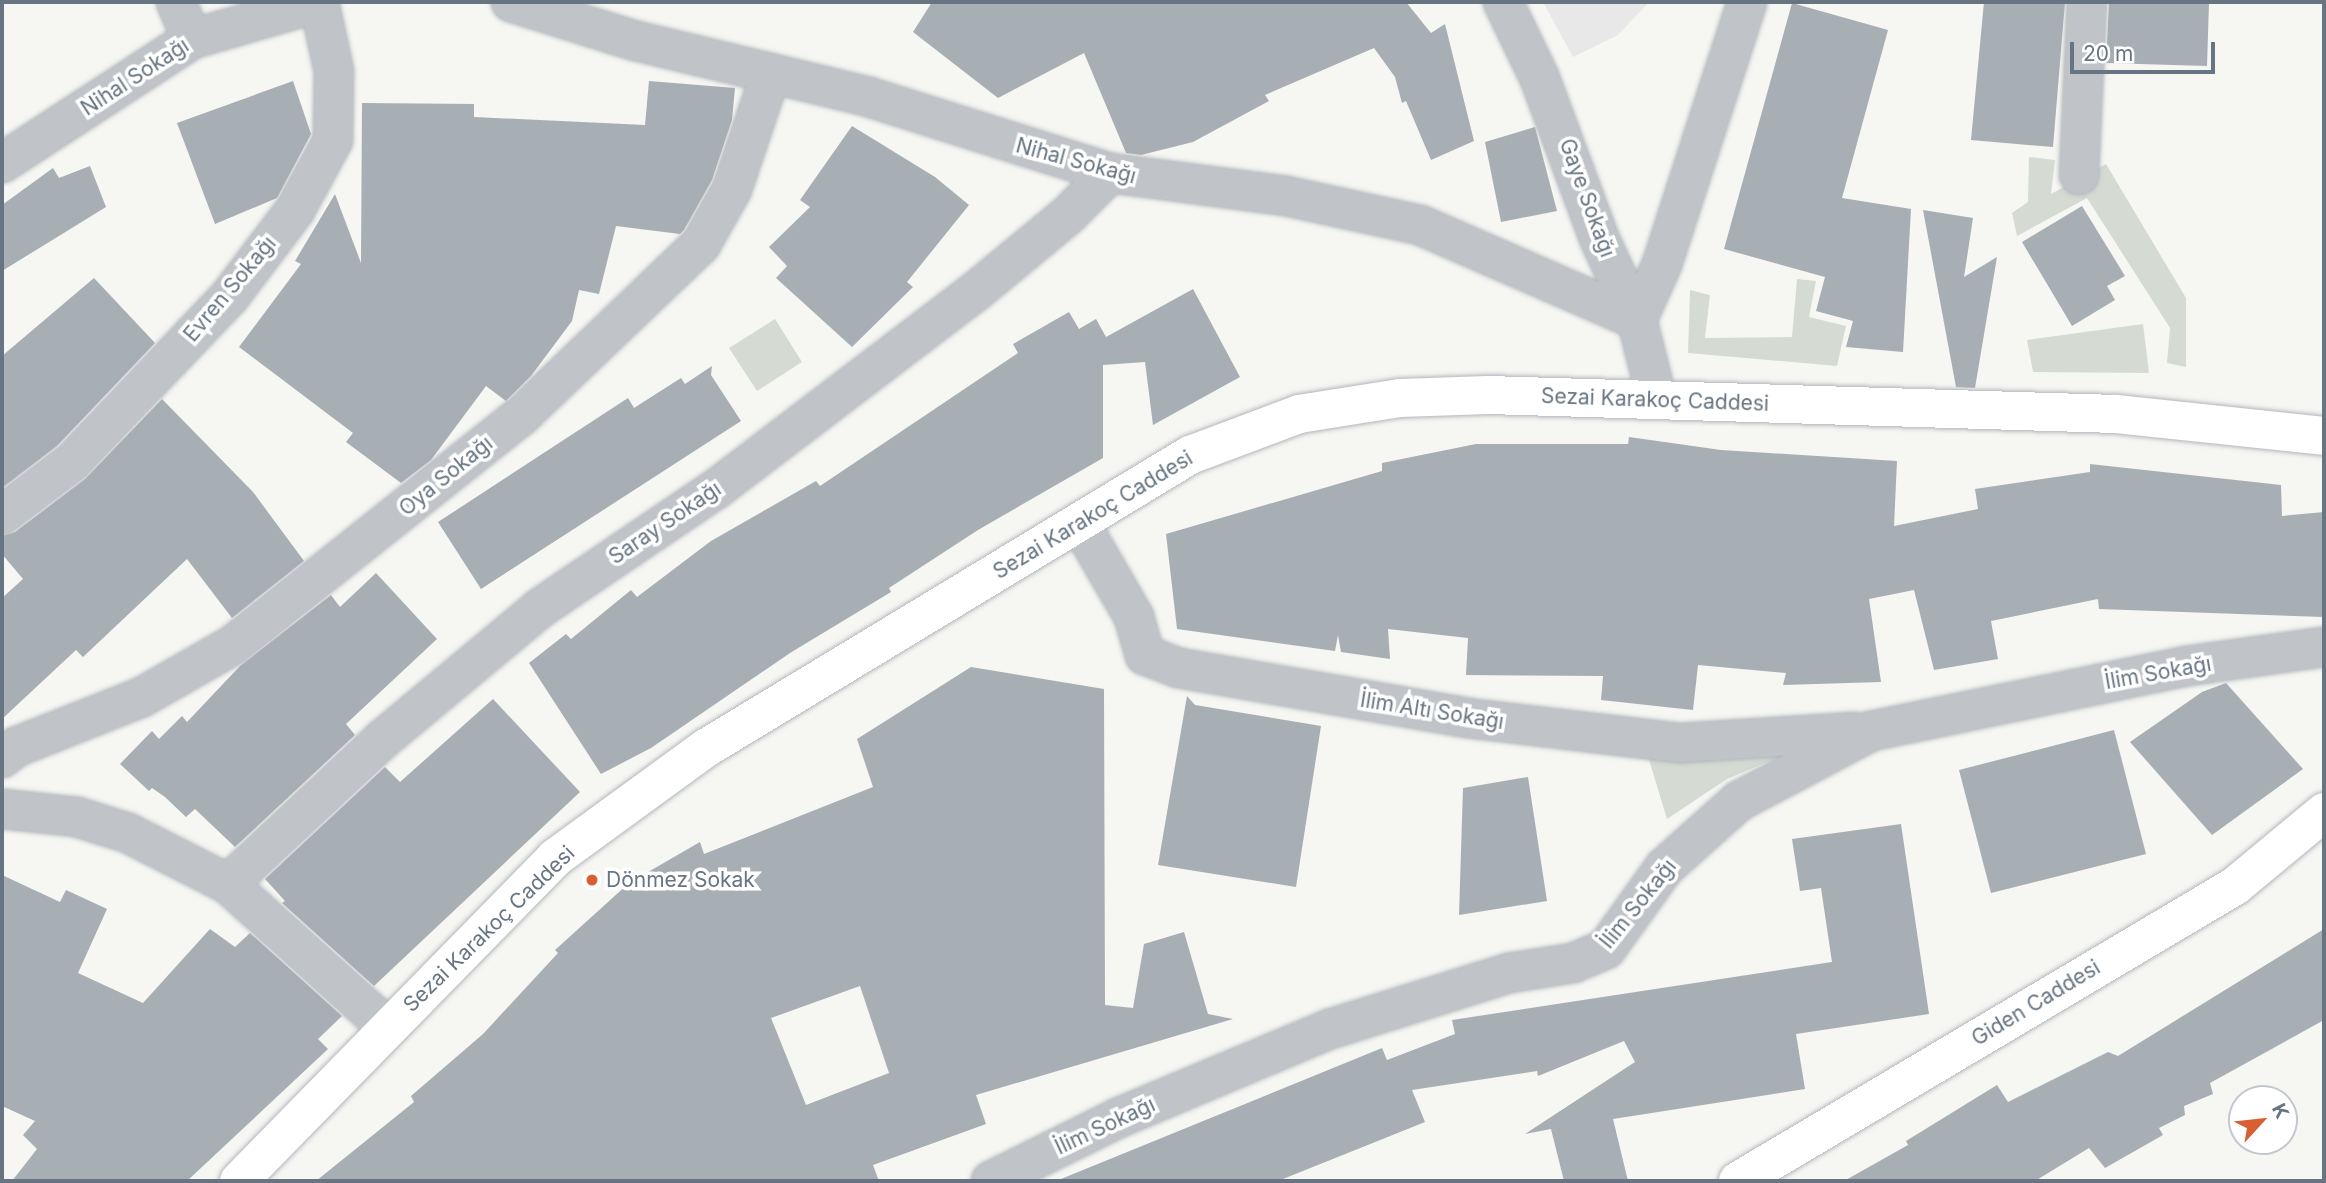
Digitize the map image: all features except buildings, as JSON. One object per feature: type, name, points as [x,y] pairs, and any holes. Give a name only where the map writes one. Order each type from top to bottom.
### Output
[{"type":"street","points":[[176,2],[192,39]]},
{"type":"street","name":"Nihal Sokağı","points":[[2,163],[192,39],[319,2]]},
{"type":"street","name":"Evren Sokağı","points":[[2,515],[72,462],[230,296],[295,210],[333,141],[334,71],[319,2]]},
{"type":"street","name":"Nihal Sokağı","points":[[511,2],[632,40],[869,97],[1110,173],[1286,196],[1420,225],[1637,320]]},
{"type":"street","name":"Gaye Sokağı","points":[[1503,2],[1554,113],[1599,238],[1637,320],[1657,399]]},
{"type":"street","points":[[1637,320],[1662,264],[1747,2]]},
{"type":"street","points":[[2080,175],[2087,2]]},
{"type":"street","name":"Oya Sokağı","points":[[2,758],[16,747],[142,697],[233,645],[520,416],[701,244],[732,189],[771,73]]},
{"type":"street","name":"Saray Sokağı","points":[[228,884],[383,739],[540,608],[716,489],[975,292],[1067,216],[1110,173]]},
{"type":"street","name":"Sezai Karakoç Caddesi","points":[[239,1181],[565,850],[706,748],[1190,455],[1299,414],[1425,397],[1657,399],[2116,414],[2324,436]]},
{"type":"street","name":"İlim Altı Sokağı","points":[[1079,522],[1134,617],[1145,655],[1180,668],[1467,718],[1681,743],[1871,731]]},
{"type":"street","name":"İlim Sokağı","points":[[991,1181],[1118,1118],[1330,1030],[1510,973],[1573,963],[1606,949],[1664,868],[1739,801],[1871,731],[2187,666],[2324,647]]},
{"type":"street","points":[[2,809],[77,817],[128,833],[228,884],[388,1028]]},
{"type":"street","name":"Giden Caddesi","points":[[1738,1181],[2235,886],[2324,812]]},
{"type":"shaded area","points":[[1543,2],[1649,2],[1618,35],[1573,57]]},
{"type":"shaded area","points":[[2029,157],[2055,160],[2051,194],[2106,164],[2186,298],[2186,367],[2167,363],[2170,328],[2087,198],[2017,236],[2012,213],[2028,202]]},
{"type":"shaded area","points":[[1797,279],[1816,281],[1809,317],[1846,326],[1837,366],[1688,353],[1690,290],[1710,295],[1705,338],[1792,337]]},
{"type":"shaded area","points":[[775,319],[802,362],[757,391],[729,348]]},
{"type":"shaded area","points":[[2143,324],[2149,373],[2033,372],[2027,340]]},
{"type":"shaded area","points":[[1803,747],[1727,779],[1667,819],[1647,753]]},
{"type":"place","name":"Dönmez Sokak","points":[[592,880]]}]
